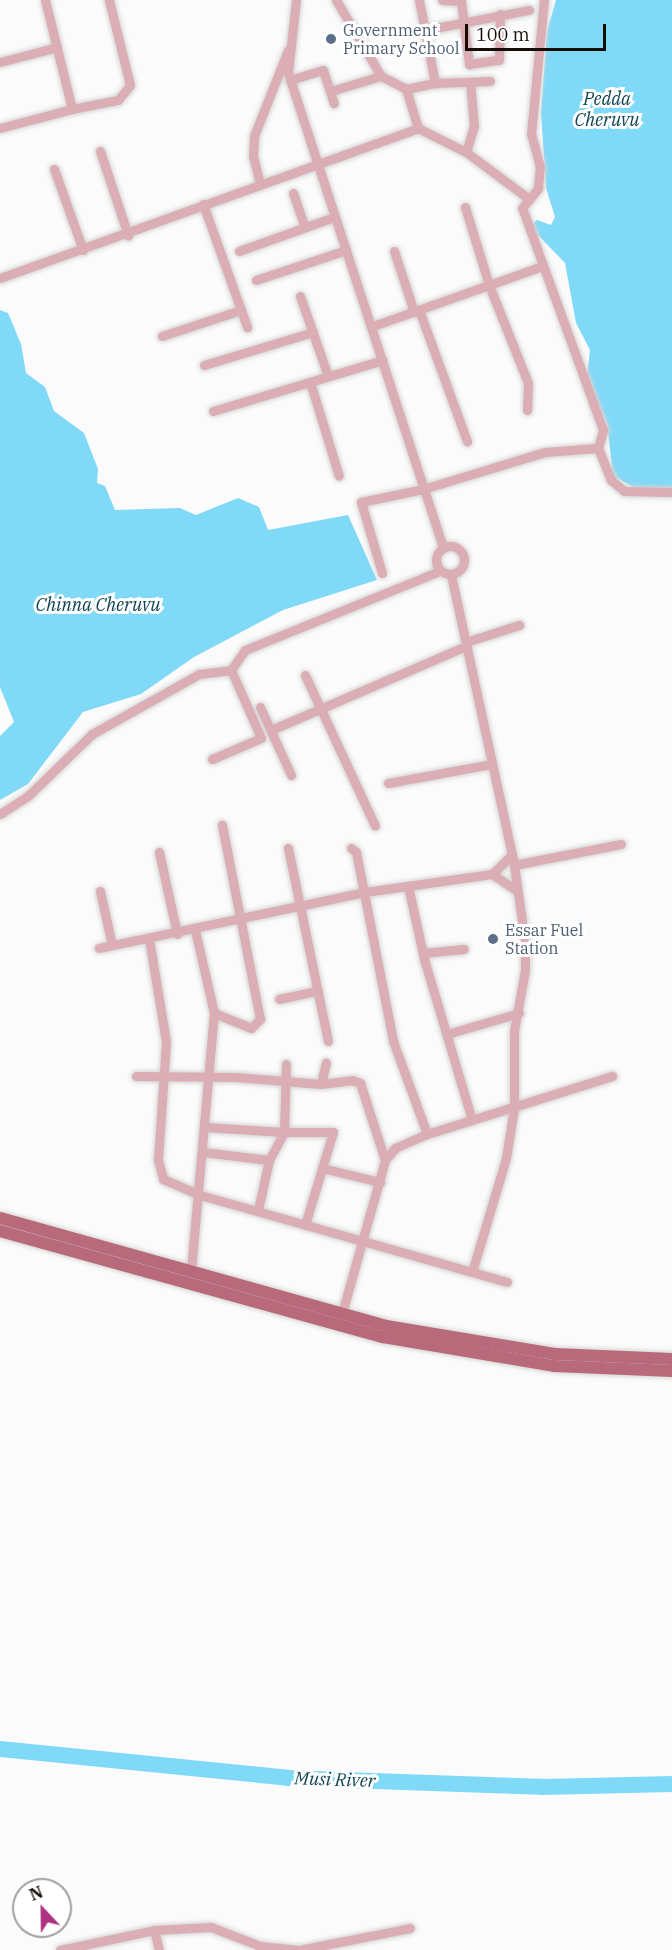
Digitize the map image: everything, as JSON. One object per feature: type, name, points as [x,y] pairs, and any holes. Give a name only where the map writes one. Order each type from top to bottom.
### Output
[{"type":"main road","points":[[0,1218],[342,1313],[476,1343],[555,1354],[672,1359]]},
{"type":"main road","points":[[0,1231],[383,1337],[554,1366],[672,1371]]},
{"type":"street","points":[[45,0],[72,109]]},
{"type":"street","points":[[0,128],[72,109],[118,100],[130,85],[109,0]]},
{"type":"street","points":[[296,0],[290,80],[316,164],[373,326],[443,548]]},
{"type":"street","points":[[336,0],[381,76],[406,88],[435,83],[489,81]]},
{"type":"street","points":[[419,0],[435,83]]},
{"type":"street","points":[[445,0],[461,1],[469,64],[499,60],[500,14]]},
{"type":"street","points":[[544,0],[531,134],[540,167],[538,188],[522,208],[603,430],[598,448],[610,480],[624,492],[672,492]]},
{"type":"street","points":[[425,30],[529,10]]},
{"type":"street","points":[[260,184],[253,156],[254,136],[291,45]]},
{"type":"street","points":[[0,62],[57,47]]},
{"type":"street","points":[[290,80],[324,70],[334,103]]},
{"type":"street","points":[[331,91],[381,76]]},
{"type":"street","points":[[466,152],[474,126],[470,82]]},
{"type":"street","points":[[406,88],[418,128]]},
{"type":"street","points":[[0,278],[128,235],[203,204],[418,128],[466,152],[530,199]]},
{"type":"street","points":[[100,151],[128,235]]},
{"type":"street","points":[[54,169],[83,250]]},
{"type":"street","points":[[293,193],[305,227]]},
{"type":"street","points":[[203,204],[247,327]]},
{"type":"street","points":[[465,207],[489,285],[528,383],[527,410]]},
{"type":"street","points":[[239,251],[334,216]]},
{"type":"street","points":[[256,280],[346,250]]},
{"type":"street","points":[[394,251],[467,441]]},
{"type":"street","points":[[373,326],[543,266]]},
{"type":"street","points":[[300,296],[327,376]]},
{"type":"street","points":[[162,336],[240,310]]},
{"type":"street","points":[[204,365],[313,332]]},
{"type":"street","points":[[213,411],[383,360]]},
{"type":"street","points":[[310,382],[339,476]]},
{"type":"street","points":[[382,573],[361,502],[423,489],[545,452],[598,448]]},
{"type":"street","points":[[0,814],[29,795],[92,734],[199,674],[231,670],[245,650],[440,571],[451,574],[463,566],[463,556],[455,547],[443,548],[435,558],[440,571]]},
{"type":"street","points":[[451,574],[513,860],[525,942],[519,1012],[514,1031],[514,1108],[506,1158],[472,1272]]},
{"type":"street","points":[[271,730],[466,644],[519,625]]},
{"type":"street","points":[[212,759],[261,738],[231,670]]},
{"type":"street","points":[[305,675],[375,826]]},
{"type":"street","points":[[260,707],[291,775]]},
{"type":"street","points":[[388,783],[492,764]]},
{"type":"street","points":[[214,1013],[251,1028],[260,1019],[222,825]]},
{"type":"street","points":[[99,948],[177,934],[364,892],[492,874],[513,860],[621,844]]},
{"type":"street","points":[[288,848],[328,1041]]},
{"type":"street","points":[[351,848],[356,852],[393,1041],[427,1134]]},
{"type":"street","points":[[159,852],[177,934]]},
{"type":"street","points":[[492,874],[517,891]]},
{"type":"street","points":[[408,886],[423,953],[472,1120]]},
{"type":"street","points":[[100,891],[112,945]]},
{"type":"street","points":[[191,1270],[200,1195],[206,1077],[214,1013],[195,930]]},
{"type":"street","points":[[149,939],[166,1042],[159,1173],[163,1179],[200,1195],[507,1282]]},
{"type":"street","points":[[423,953],[464,949]]},
{"type":"street","points":[[279,999],[318,991]]},
{"type":"street","points":[[447,1034],[519,1012]]},
{"type":"street","points":[[321,1084],[326,1063]]},
{"type":"street","points":[[258,1210],[269,1160],[284,1132],[286,1064]]},
{"type":"street","points":[[136,1076],[206,1077],[321,1084],[352,1080],[360,1083],[385,1160]]},
{"type":"street","points":[[342,1313],[385,1160],[395,1148],[427,1134],[612,1076]]},
{"type":"street","points":[[204,1127],[284,1132],[333,1132],[305,1225]]},
{"type":"street","points":[[203,1152],[269,1160]]},
{"type":"street","points":[[322,1168],[380,1182]]},
{"type":"street","points":[[64,1950],[154,1930],[211,1927],[261,1948],[299,1950],[410,1928]]},
{"type":"street","points":[[154,1930],[159,1950]]},
{"type":"street","points":[[350,1939],[353,1950]]},
{"type":"water","name":"Pedda Cheruvu","points":[[556,0],[672,0],[672,489],[635,488],[613,476],[607,424],[587,376],[590,350],[576,323],[565,263],[536,233],[533,223],[537,220],[551,225],[555,217],[546,188],[541,113],[547,31]]},
{"type":"water","name":"Chinna Cheruvu","points":[[0,310],[8,313],[21,344],[26,373],[45,387],[54,411],[84,433],[98,469],[97,483],[105,486],[115,510],[180,508],[196,515],[238,498],[259,507],[268,530],[348,515],[377,580],[283,610],[194,657],[141,694],[83,712],[28,784],[0,800],[0,736],[14,722],[0,687]]},
{"type":"waterway","name":"Musi River","points":[[0,1749],[288,1778],[542,1787],[672,1784]]},
{"type":"place","name":"Government Primary School","points":[[331,39]]},
{"type":"place","name":"Essar Fuel Station","points":[[493,939]]}]
